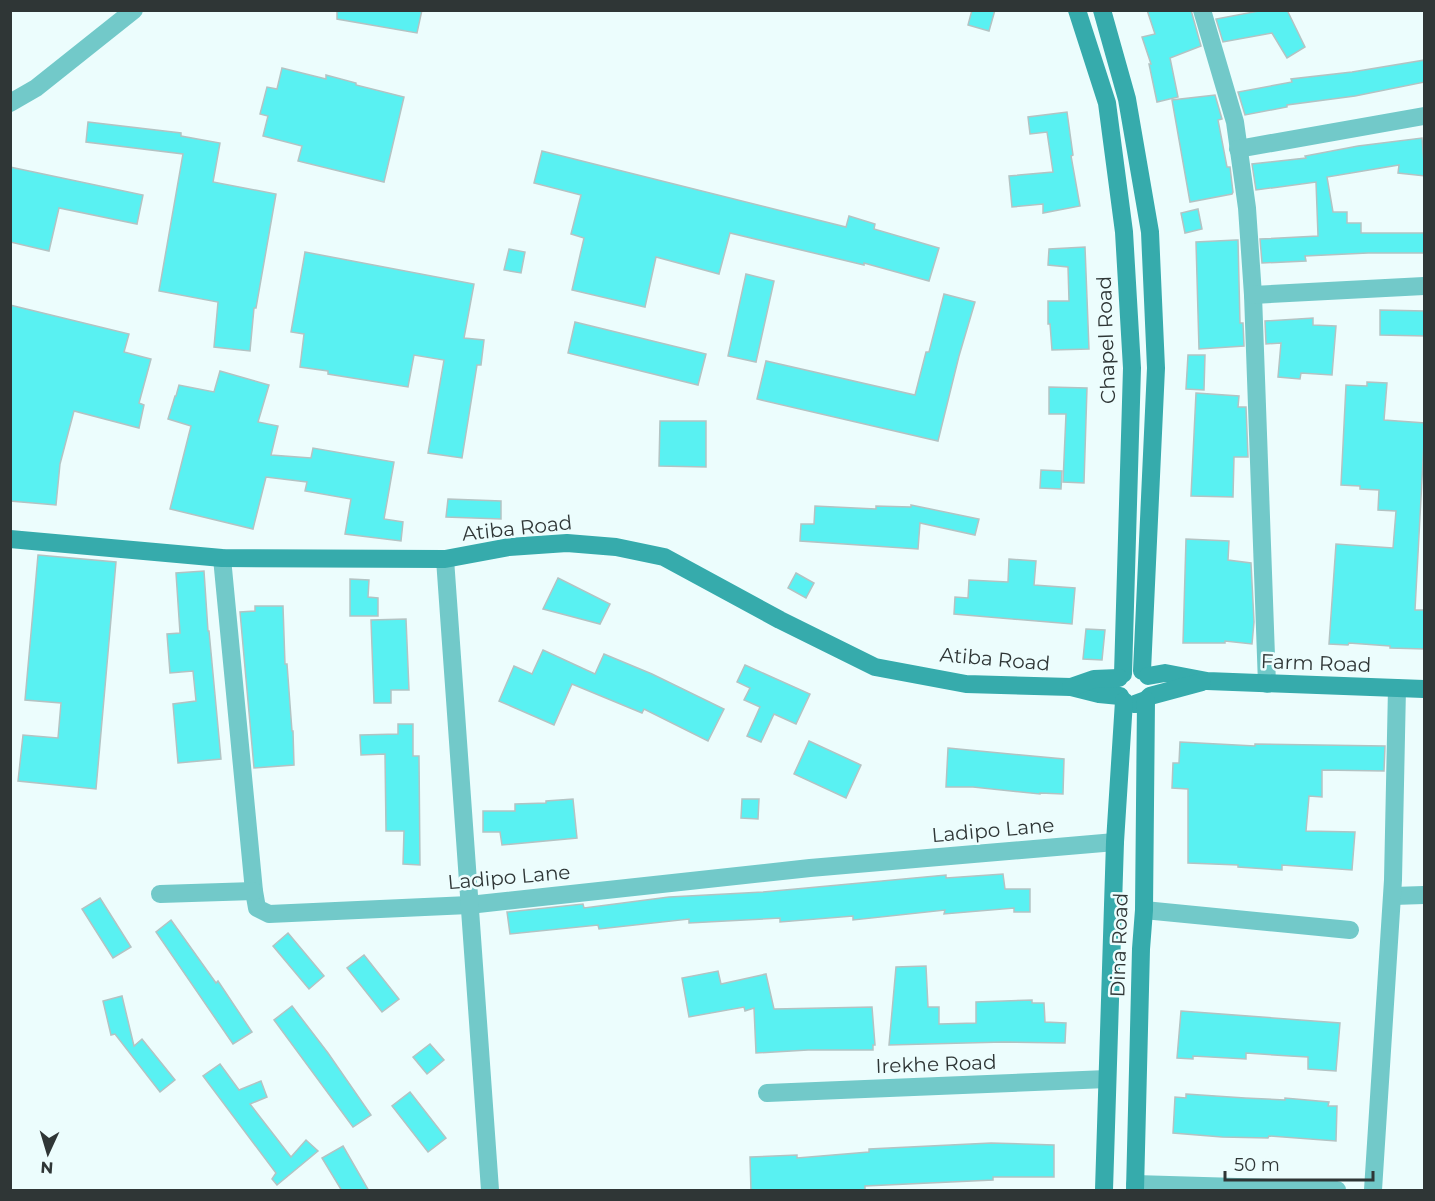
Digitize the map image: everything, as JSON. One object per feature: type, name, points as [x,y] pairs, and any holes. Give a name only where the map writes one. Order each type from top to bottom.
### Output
[{"type":"street","points":[[10,103],[36,87],[134,10]]},
{"type":"street","name":"Chapel Road","points":[[1077,10],[1107,103],[1124,232],[1132,368],[1121,687]]},
{"type":"street","points":[[1102,10],[1127,99],[1150,232],[1155,368],[1145,673],[1152,686],[1148,698],[1135,704],[1121,687],[1129,670],[1145,673]]},
{"type":"street","points":[[1202,10],[1235,122],[1247,208],[1253,296],[1267,684]]},
{"type":"street","points":[[1238,149],[1425,116]]},
{"type":"street","points":[[1253,296],[1425,286]]},
{"type":"street","name":"Atiba Road","points":[[10,539],[222,558],[445,559],[509,547],[555,544],[616,546],[664,557],[780,620],[876,667],[966,684],[1071,687],[1099,694],[1121,687]]},
{"type":"street","name":"Ladipo Lane","points":[[222,558],[254,891],[257,908],[269,914],[470,905],[810,868],[1115,842]]},
{"type":"street","points":[[445,559],[490,1191]]},
{"type":"street","name":"Farm Road","points":[[1145,673],[1206,681],[1425,689]]},
{"type":"street","name":"Farm Road","points":[[1148,698],[1206,681]]},
{"type":"street","name":"Dina Road","points":[[1104,1191],[1121,687]]},
{"type":"street","points":[[1373,1191],[1392,896],[1397,688]]},
{"type":"street","name":"Dina Road","points":[[1135,1187],[1148,698]]},
{"type":"street","points":[[160,894],[254,891]]},
{"type":"street","points":[[1392,896],[1425,895]]},
{"type":"street","points":[[1144,910],[1350,930]]},
{"type":"street","name":"Irekhe Road","points":[[766,1093],[1107,1079]]},
{"type":"street","points":[[1135,1187],[1337,1190]]},
{"type":"building","points":[[337,10],[422,10],[417,33],[337,19]]},
{"type":"building","points":[[972,10],[995,10],[989,31],[968,25]]},
{"type":"building","points":[[1147,10],[1191,10],[1201,46],[1170,58],[1178,97],[1157,102],[1149,64],[1151,64],[1142,37],[1155,34]]},
{"type":"building","points":[[1264,10],[1287,10],[1305,47],[1287,58],[1272,33],[1223,42],[1216,19]]},
{"type":"building","points":[[1425,60],[1425,82],[1355,96],[1287,105],[1287,107],[1245,115],[1238,92],[1292,82],[1291,79]]},
{"type":"building","points":[[282,68],[326,79],[326,75],[404,97],[384,182],[298,161],[302,146],[263,136],[268,116],[260,114],[267,87],[277,89]]},
{"type":"building","points":[[1215,95],[1222,119],[1218,120],[1227,167],[1230,167],[1233,192],[1190,202],[1172,100]]},
{"type":"building","points":[[1067,112],[1073,155],[1071,156],[1080,206],[1043,213],[1043,204],[1012,207],[1009,176],[1053,172],[1047,132],[1030,134],[1028,117]]},
{"type":"building","points":[[88,122],[181,133],[181,136],[220,143],[213,182],[276,194],[256,308],[254,308],[250,351],[214,347],[218,302],[159,291],[183,154],[86,142]]},
{"type":"building","points":[[1422,138],[1425,176],[1398,173],[1399,165],[1327,177],[1333,212],[1347,212],[1347,223],[1361,223],[1361,233],[1425,233],[1425,253],[1305,256],[1306,261],[1262,263],[1260,239],[1318,236],[1316,182],[1256,190],[1252,164],[1306,158],[1305,156],[1358,146]]},
{"type":"building","points":[[542,151],[846,227],[849,216],[875,224],[874,229],[939,248],[929,281],[864,263],[864,265],[730,233],[719,274],[656,257],[645,307],[572,290],[584,238],[571,234],[581,195],[534,183]]},
{"type":"building","points":[[10,167],[143,195],[137,224],[59,208],[49,251],[10,242]]},
{"type":"building","points":[[1198,209],[1202,229],[1185,233],[1181,213]]},
{"type":"building","points":[[1238,240],[1240,323],[1243,323],[1244,346],[1199,349],[1196,242]]},
{"type":"building","points":[[1085,247],[1089,349],[1052,350],[1050,324],[1048,324],[1048,301],[1069,301],[1068,267],[1048,265],[1049,249]]},
{"type":"building","points":[[509,249],[525,252],[521,273],[504,270]]},
{"type":"building","points":[[305,252],[474,284],[464,338],[484,340],[481,365],[477,365],[462,458],[428,453],[444,360],[414,355],[408,387],[300,367],[304,334],[291,332]]},
{"type":"building","points":[[746,274],[774,281],[756,362],[728,356]]},
{"type":"building","points":[[944,294],[975,302],[938,441],[757,399],[766,361],[915,395]]},
{"type":"building","points":[[10,305],[129,334],[124,352],[151,359],[139,403],[144,405],[139,428],[74,411],[60,464],[56,505],[10,501]]},
{"type":"building","points":[[1380,310],[1425,311],[1425,336],[1380,335]]},
{"type":"building","points":[[1313,318],[1313,325],[1336,326],[1332,375],[1301,373],[1300,379],[1278,377],[1281,343],[1266,344],[1265,321]]},
{"type":"building","points":[[575,322],[706,354],[698,385],[568,353]]},
{"type":"building","points":[[1188,355],[1205,355],[1204,390],[1186,389]]},
{"type":"building","points":[[220,371],[269,385],[258,422],[278,426],[271,455],[311,458],[313,448],[394,462],[384,519],[403,522],[401,541],[345,534],[351,499],[305,491],[307,482],[266,477],[253,529],[170,509],[191,426],[168,419],[175,396],[179,385],[214,392]]},
{"type":"building","points":[[1367,382],[1387,383],[1384,420],[1425,423],[1415,610],[1425,610],[1425,649],[1349,643],[1348,645],[1329,644],[1336,544],[1393,548],[1396,511],[1378,510],[1379,490],[1341,485],[1346,385],[1367,386]]},
{"type":"building","points":[[1049,387],[1087,388],[1084,483],[1063,482],[1066,414],[1049,414]]},
{"type":"building","points":[[1196,393],[1239,396],[1238,407],[1246,407],[1248,457],[1234,457],[1233,497],[1191,496]]},
{"type":"building","points":[[660,421],[706,421],[706,467],[659,466]]},
{"type":"building","points":[[1041,470],[1062,471],[1061,489],[1040,488]]},
{"type":"building","points":[[448,499],[501,501],[501,519],[446,517]]},
{"type":"building","points":[[911,505],[979,519],[975,535],[920,523],[918,549],[800,541],[801,524],[814,524],[815,506],[876,509],[876,506],[911,507]]},
{"type":"building","points":[[1186,539],[1229,541],[1228,560],[1251,563],[1254,622],[1252,644],[1225,641],[1225,643],[1183,643]]},
{"type":"building","points":[[38,555],[116,562],[96,789],[18,781],[23,735],[58,738],[61,703],[25,700]]},
{"type":"building","points":[[1009,559],[1036,561],[1034,585],[1075,588],[1072,624],[954,614],[955,597],[968,598],[969,580],[1008,582]]},
{"type":"building","points":[[204,571],[221,759],[178,763],[173,704],[196,701],[193,671],[170,673],[167,634],[180,633],[176,573]]},
{"type":"building","points":[[796,573],[814,583],[806,598],[788,588]]},
{"type":"building","points":[[558,578],[610,604],[600,624],[543,609]]},
{"type":"building","points":[[350,579],[369,580],[368,597],[378,598],[378,616],[350,616]]},
{"type":"building","points":[[255,606],[283,606],[285,664],[287,664],[293,731],[294,765],[254,768],[240,612],[255,611]]},
{"type":"building","points":[[406,619],[409,690],[391,690],[391,703],[374,703],[371,620]]},
{"type":"building","points":[[1086,629],[1105,630],[1102,660],[1083,659]]},
{"type":"building","points":[[543,650],[595,674],[604,654],[652,674],[724,709],[708,741],[644,709],[642,713],[572,684],[554,725],[499,701],[514,666],[532,674]]},
{"type":"building","points":[[745,665],[810,694],[796,724],[774,714],[761,742],[747,736],[760,707],[744,700],[750,688],[737,682]]},
{"type":"building","points":[[398,724],[413,724],[413,756],[419,756],[420,865],[403,864],[404,831],[386,831],[385,754],[361,755],[360,735],[398,734]]},
{"type":"building","points":[[809,741],[861,765],[846,798],[794,774]]},
{"type":"building","points":[[1180,742],[1255,746],[1255,744],[1385,746],[1384,771],[1322,770],[1322,797],[1309,796],[1306,831],[1355,832],[1352,870],[1282,865],[1282,870],[1188,863],[1188,789],[1172,788],[1173,763],[1179,763]]},
{"type":"building","points":[[948,748],[1064,759],[1063,794],[946,787]]},
{"type":"building","points":[[573,799],[577,838],[502,845],[500,832],[483,832],[483,811],[515,811],[515,804]]},
{"type":"building","points":[[742,799],[759,799],[758,819],[741,818]]},
{"type":"building","points":[[1003,874],[1005,889],[1030,889],[1030,912],[1014,912],[1014,908],[944,914],[945,910],[853,920],[853,916],[780,922],[780,918],[689,923],[689,919],[599,929],[598,925],[510,934],[507,912],[583,904],[584,908],[669,897],[763,892],[946,875],[946,878]]},
{"type":"building","points":[[100,898],[131,947],[113,958],[82,909]]},
{"type":"building","points":[[171,920],[216,983],[218,981],[252,1032],[233,1044],[156,932]]},
{"type":"building","points":[[288,933],[324,976],[309,989],[273,946]]},
{"type":"building","points":[[364,955],[399,999],[382,1012],[347,968]]},
{"type":"building","points":[[926,966],[928,1007],[939,1007],[939,1024],[976,1023],[976,1002],[1032,1000],[1032,1003],[1044,1003],[1045,1022],[1066,1023],[1065,1043],[889,1045],[896,967]]},
{"type":"building","points":[[718,971],[721,984],[766,974],[774,1009],[872,1007],[875,1045],[873,1045],[873,1050],[756,1053],[754,1008],[745,1011],[744,1007],[689,1017],[682,978]]},
{"type":"building","points":[[122,996],[134,1046],[142,1039],[175,1080],[160,1092],[115,1034],[111,1035],[103,1001]]},
{"type":"building","points":[[292,1006],[371,1115],[353,1127],[274,1020]]},
{"type":"building","points":[[1181,1011],[1340,1023],[1336,1071],[1308,1069],[1308,1057],[1246,1053],[1246,1059],[1193,1056],[1193,1059],[1177,1058]]},
{"type":"building","points":[[430,1044],[444,1060],[427,1074],[413,1057]]},
{"type":"building","points":[[220,1064],[239,1090],[261,1081],[267,1097],[250,1104],[291,1157],[306,1140],[318,1151],[277,1185],[272,1179],[276,1173],[203,1076]]},
{"type":"building","points":[[410,1092],[446,1138],[428,1152],[392,1106]]},
{"type":"building","points":[[1186,1094],[1329,1102],[1328,1106],[1337,1106],[1336,1141],[1173,1133],[1175,1097],[1186,1098]]},
{"type":"building","points":[[991,1143],[1054,1145],[1054,1177],[993,1177],[993,1180],[865,1186],[865,1191],[751,1191],[750,1157],[797,1155],[797,1158],[869,1152],[869,1149]]},
{"type":"building","points":[[343,1146],[369,1191],[342,1191],[322,1158]]}]
